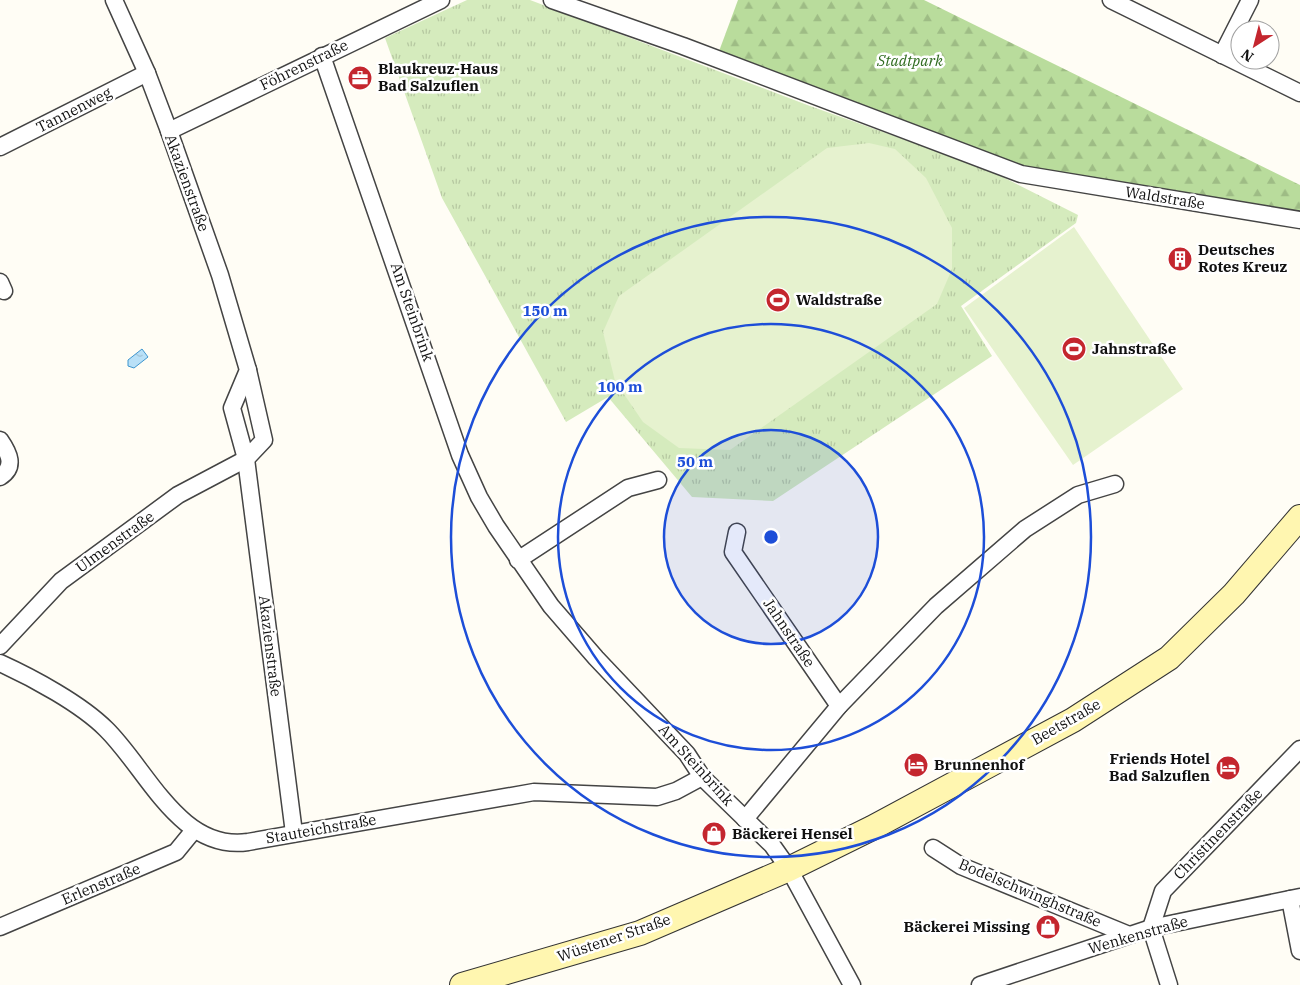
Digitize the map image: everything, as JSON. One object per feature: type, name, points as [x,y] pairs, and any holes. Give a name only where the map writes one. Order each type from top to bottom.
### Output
[{"type":"main road","name":"Beetstraße","points":[[789,868],[872,828],[1073,720],[1149,672],[1169,658],[1220,608],[1300,517]]},
{"type":"main road","name":"Wüstener Straße","points":[[462,985],[640,932],[789,868]]},
{"type":"street","name":"Akazienstraße","points":[[114,0],[147,73],[169,131],[220,275],[248,370],[264,440],[246,458]]},
{"type":"street","name":"Föhrenstraße","points":[[169,131],[441,0]]},
{"type":"street","name":"Waldstraße","points":[[552,0],[683,46],[1021,174],[1300,220]]},
{"type":"street","points":[[1110,0],[1300,92]]},
{"type":"street","points":[[1222,55],[1250,0]]},
{"type":"street","name":"Am Steinbrink","points":[[322,56],[460,455],[479,497],[518,560],[552,606],[596,658],[687,754],[702,777],[772,845],[789,868],[852,985]]},
{"type":"street","name":"Tannenweg","points":[[0,147],[147,73]]},
{"type":"street","name":"Akazienstraße","points":[[248,370],[232,408],[246,458],[294,833]]},
{"type":"street","points":[[0,440],[10,459],[10,467],[0,477]]},
{"type":"street","name":"Ulmenstraße","points":[[0,646],[61,581],[178,495],[246,458]]},
{"type":"street","points":[[518,560],[628,488],[658,480]]},
{"type":"street","points":[[745,819],[839,706],[936,606],[1025,528],[1078,495],[1114,484]]},
{"type":"street","name":"Jahnstraße","points":[[737,532],[733,552],[839,706]]},
{"type":"street","name":"Stauteichstraße","points":[[0,663],[21,673],[90,715],[107,730],[175,813],[194,830],[225,843],[237,843],[534,792],[657,797],[676,791],[702,777]]},
{"type":"street","name":"Christinenstraße","points":[[1152,928],[1163,891],[1300,749]]},
{"type":"street","name":"Erlenstraße","points":[[0,927],[176,852],[194,830]]},
{"type":"street","name":"Bodelschwinghstraße","points":[[933,848],[961,866],[1128,935]]},
{"type":"street","points":[[1295,898],[1300,951]]},
{"type":"street","name":"Wenkenstraße","points":[[980,985],[1152,928],[1295,898]]},
{"type":"street","points":[[1152,928],[1168,985]]},
{"type":"green space","points":[[467,0],[530,0],[810,106],[987,169],[1078,215],[1076,223],[961,306],[992,356],[773,501],[692,497],[608,397],[566,422],[442,198],[385,38]]},
{"type":"green space","name":"Stadtpark","points":[[738,0],[924,0],[1300,185],[1300,212],[1022,169],[718,54]]},
{"type":"green space","name":"Waldstraße","points":[[869,143],[895,149],[926,178],[952,228],[952,269],[937,304],[730,450],[679,448],[643,422],[615,381],[603,332],[619,296],[827,148]]},
{"type":"green space","name":"Jahnstraße","points":[[1074,227],[1183,389],[1073,465],[964,308]]},
{"type":"water","points":[[142,349],[148,357],[134,368],[128,366],[128,360]]},
{"type":"place","name":"Blaukreuz-Haus Bad Salzuflen","points":[[360,78]]},
{"type":"place","name":"Deutsches Rotes Kreuz","points":[[1180,259]]},
{"type":"place","name":"Waldstraße","points":[[778,300]]},
{"type":"place","name":"Jahnstraße","points":[[1074,349]]},
{"type":"place","name":"Brunnenhof","points":[[916,765]]},
{"type":"place","name":"Friends Hotel Bad Salzuflen","points":[[1228,768]]},
{"type":"place","name":"Bäckerei Hensel","points":[[714,834]]},
{"type":"place","name":"Bäckerei Missing","points":[[1048,927]]}]
